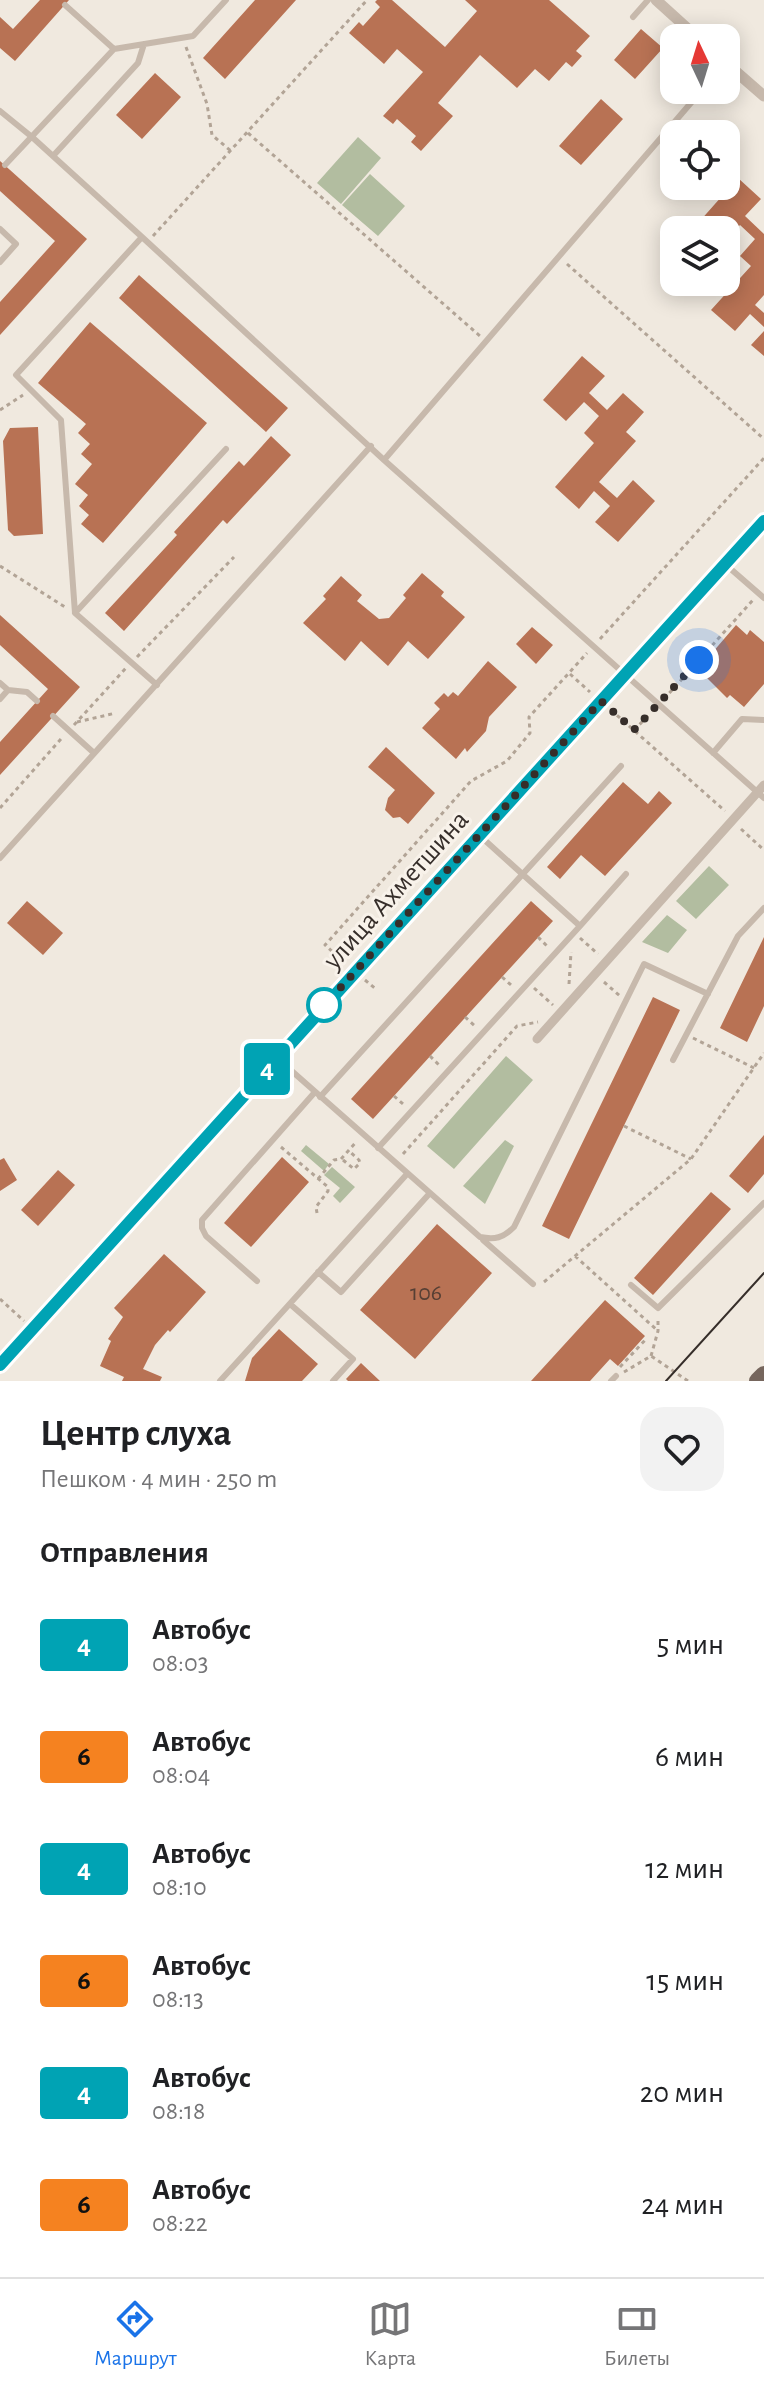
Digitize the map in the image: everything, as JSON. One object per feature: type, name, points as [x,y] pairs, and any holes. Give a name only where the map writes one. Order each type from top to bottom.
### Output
[{"type":"main road","points":[[758,1381],[764,1375]]},
{"type":"street","points":[[656,0],[683,24]]},
{"type":"street","points":[[740,75],[764,96]]},
{"type":"street","name":"улица Ахметшина","points":[[0,1365],[764,521]]},
{"type":"street","points":[[537,1039],[733,820],[762,792]]},
{"type":"lane","points":[[5,165],[114,49],[193,36],[226,0]]},
{"type":"lane","points":[[633,17],[648,0]]},
{"type":"lane","points":[[65,5],[114,49]]},
{"type":"lane","points":[[53,156],[138,63],[144,44]]},
{"type":"lane","points":[[384,460],[690,104]]},
{"type":"lane","points":[[0,111],[593,647],[762,792]]},
{"type":"lane","points":[[0,229],[16,244],[0,262]]},
{"type":"lane","points":[[145,240],[16,375],[61,420],[75,613],[157,685]]},
{"type":"lane","points":[[0,858],[371,446]]},
{"type":"lane","points":[[75,613],[226,449]]},
{"type":"lane","points":[[725,564],[761,596]]},
{"type":"lane","points":[[0,683],[8,690],[27,692],[37,701]]},
{"type":"lane","points":[[0,699],[8,690]]},
{"type":"lane","points":[[53,716],[94,753]]},
{"type":"lane","points":[[713,753],[742,719],[764,720]]},
{"type":"lane","points":[[257,1281],[206,1236],[202,1224],[204,1216],[272,1139],[621,766]]},
{"type":"lane","points":[[479,835],[580,926]]},
{"type":"lane","points":[[378,1148],[626,874]]},
{"type":"lane","points":[[673,1060],[738,936],[764,908]]},
{"type":"lane","points":[[480,1237],[492,1240],[505,1236],[514,1227],[644,964],[708,994]]},
{"type":"lane","points":[[277,1058],[533,1284]]},
{"type":"lane","points":[[225,1380],[407,1174]]},
{"type":"lane","points":[[318,1272],[341,1292],[430,1193]]},
{"type":"lane","points":[[631,1285],[658,1308],[764,1203]]},
{"type":"lane","points":[[290,1304],[353,1359],[333,1381]]},
{"type":"path","points":[[145,240],[231,151],[367,0]]},
{"type":"path","points":[[182,38],[207,104],[212,135],[231,151]]},
{"type":"path","points":[[247,133],[486,341]]},
{"type":"path","points":[[559,257],[764,439]]},
{"type":"path","points":[[0,410],[31,390]]},
{"type":"path","points":[[377,990],[325,945],[471,781],[507,761],[530,733],[529,717],[764,458]]},
{"type":"path","points":[[0,808],[131,663],[234,557]]},
{"type":"path","points":[[0,566],[75,613]]},
{"type":"path","points":[[634,730],[761,596]]},
{"type":"path","points":[[570,674],[764,850]]},
{"type":"path","points":[[77,722],[134,710]]},
{"type":"path","points":[[573,934],[607,962]]},
{"type":"path","points":[[562,1012],[573,934]]},
{"type":"path","points":[[596,974],[626,1001]]},
{"type":"path","points":[[528,983],[562,1012]]},
{"type":"path","points":[[395,1162],[517,1026],[562,1012]]},
{"type":"path","points":[[686,1034],[754,1068]]},
{"type":"path","points":[[533,1284],[537,1288],[691,1159],[764,1053]]},
{"type":"path","points":[[624,1126],[691,1159]]},
{"type":"path","points":[[318,1179],[363,1135]]},
{"type":"path","points":[[272,1139],[329,1190],[316,1207],[317,1213]]},
{"type":"path","points":[[341,1159],[355,1168],[360,1160],[349,1151]]},
{"type":"path","points":[[575,1256],[658,1331]]},
{"type":"path","points":[[0,1299],[32,1328]]},
{"type":"path","points":[[613,1379],[651,1356],[658,1331],[658,1308]]},
{"type":"path","points":[[613,1379],[617,1370],[647,1338]]},
{"type":"path","points":[[651,1356],[687,1378]]},
{"type":"green space","points":[[358,137],[381,158],[341,204],[317,183]]},
{"type":"green space","points":[[370,174],[405,206],[378,236],[342,205]]},
{"type":"green space","points":[[709,866],[729,885],[696,919],[676,901]]},
{"type":"green space","points":[[667,915],[687,930],[668,953],[642,942]]},
{"type":"green space","points":[[506,1056],[533,1080],[454,1169],[427,1146]]},
{"type":"green space","points":[[505,1140],[514,1146],[485,1204],[463,1186]]},
{"type":"green space","points":[[306,1145],[329,1164],[324,1171],[301,1151]]},
{"type":"green space","points":[[332,1167],[355,1187],[340,1203],[333,1196],[340,1188],[324,1175]]},
{"type":"building","points":[[40,0],[69,0],[15,61],[0,48],[0,17],[13,29]]},
{"type":"building","points":[[255,0],[296,0],[225,79],[203,58]]},
{"type":"building","points":[[392,0],[445,47],[477,11],[465,0],[549,0],[590,36],[576,51],[582,56],[572,67],[566,62],[549,81],[535,69],[517,88],[480,55],[438,103],[453,116],[421,151],[411,142],[416,136],[397,119],[393,124],[383,116],[423,72],[397,49],[384,64],[349,33],[359,22],[363,26],[380,7],[375,2]]},
{"type":"building","points":[[641,29],[660,45],[660,51],[635,79],[614,60]]},
{"type":"building","points":[[155,73],[181,97],[142,139],[116,115]]},
{"type":"building","points":[[601,99],[623,119],[581,165],[559,146]]},
{"type":"building","points":[[0,161],[87,239],[0,335],[0,302],[55,241],[0,191]]},
{"type":"building","points":[[740,180],[761,199],[745,216],[764,234],[764,295],[755,305],[764,313],[764,327],[750,314],[735,331],[711,310],[724,296],[740,296],[740,278],[751,266],[740,256],[755,239],[740,225],[740,216],[704,216],[718,200],[740,200]]},
{"type":"building","points":[[139,275],[288,408],[266,432],[119,298]]},
{"type":"building","points":[[90,322],[207,423],[103,543],[81,524],[89,515],[79,506],[88,495],[75,484],[92,464],[81,454],[90,444],[78,433],[86,424],[38,383]]},
{"type":"building","points":[[764,331],[764,356],[751,345]]},
{"type":"building","points":[[582,356],[605,376],[589,393],[607,410],[623,393],[644,412],[626,432],[636,441],[599,482],[617,498],[633,480],[655,501],[618,542],[595,522],[610,506],[594,491],[579,509],[555,487],[594,443],[584,433],[599,416],[584,402],[566,421],[543,400]]},
{"type":"building","points":[[38,427],[43,534],[14,536],[8,530],[3,441],[10,428]]},
{"type":"building","points":[[271,436],[291,455],[227,524],[223,520],[124,631],[105,613],[177,535],[174,532],[239,461],[244,466]]},
{"type":"building","points":[[422,573],[444,592],[441,596],[465,617],[428,659],[408,641],[388,666],[361,641],[345,661],[303,623],[326,599],[323,596],[341,576],[362,595],[357,601],[379,619],[389,618]]},
{"type":"building","points":[[0,615],[80,687],[0,775],[0,742],[48,689],[0,645]]},
{"type":"building","points":[[736,625],[747,635],[750,630],[764,642],[764,684],[744,707],[730,695],[727,698],[700,667]]},
{"type":"building","points":[[532,627],[553,645],[536,664],[516,644]]},
{"type":"building","points":[[488,661],[517,687],[489,717],[486,731],[456,759],[422,728],[440,709],[434,703],[444,693],[448,697],[453,692],[458,696]]},
{"type":"building","points":[[386,747],[435,793],[408,824],[400,817],[393,818],[385,810],[388,798],[395,790],[368,767]]},
{"type":"building","points":[[623,782],[648,804],[659,791],[672,803],[605,876],[581,855],[560,879],[547,867]]},
{"type":"building","points":[[27,901],[63,933],[43,955],[7,923]]},
{"type":"building","points":[[531,901],[553,921],[373,1119],[351,1099]]},
{"type":"building","points":[[764,937],[764,1006],[747,1042],[720,1028]]},
{"type":"building","points":[[653,997],[680,1010],[569,1239],[542,1226]]},
{"type":"building","points":[[764,1135],[764,1174],[748,1193],[729,1176]]},
{"type":"building","points":[[282,1157],[309,1182],[251,1247],[224,1223]]},
{"type":"building","points":[[4,1158],[17,1180],[0,1191],[0,1160]]},
{"type":"building","points":[[58,1170],[75,1185],[38,1226],[21,1210]]},
{"type":"building","points":[[711,1192],[731,1209],[653,1295],[634,1278]]},
{"type":"building","points":[[437,1224],[492,1273],[415,1359],[360,1310]]},
{"type":"building","points":[[164,1254],[206,1292],[155,1345],[143,1369],[162,1377],[160,1381],[122,1381],[124,1377],[100,1366],[111,1341],[108,1339],[123,1317],[114,1308]]},
{"type":"building","points":[[605,1300],[645,1336],[618,1366],[610,1359],[590,1381],[531,1381]]},
{"type":"building","points":[[279,1329],[318,1364],[302,1381],[245,1381],[252,1358]]},
{"type":"building","points":[[361,1363],[380,1381],[348,1381],[346,1379]]},
{"type":"tram line","points":[[666,1381],[764,1273]]},
{"type":"bus line","name":"4","points":[[0,1365],[764,521]]},
{"type":"route","points":[[324,1005],[601,701],[634,730],[699,660]]}]
